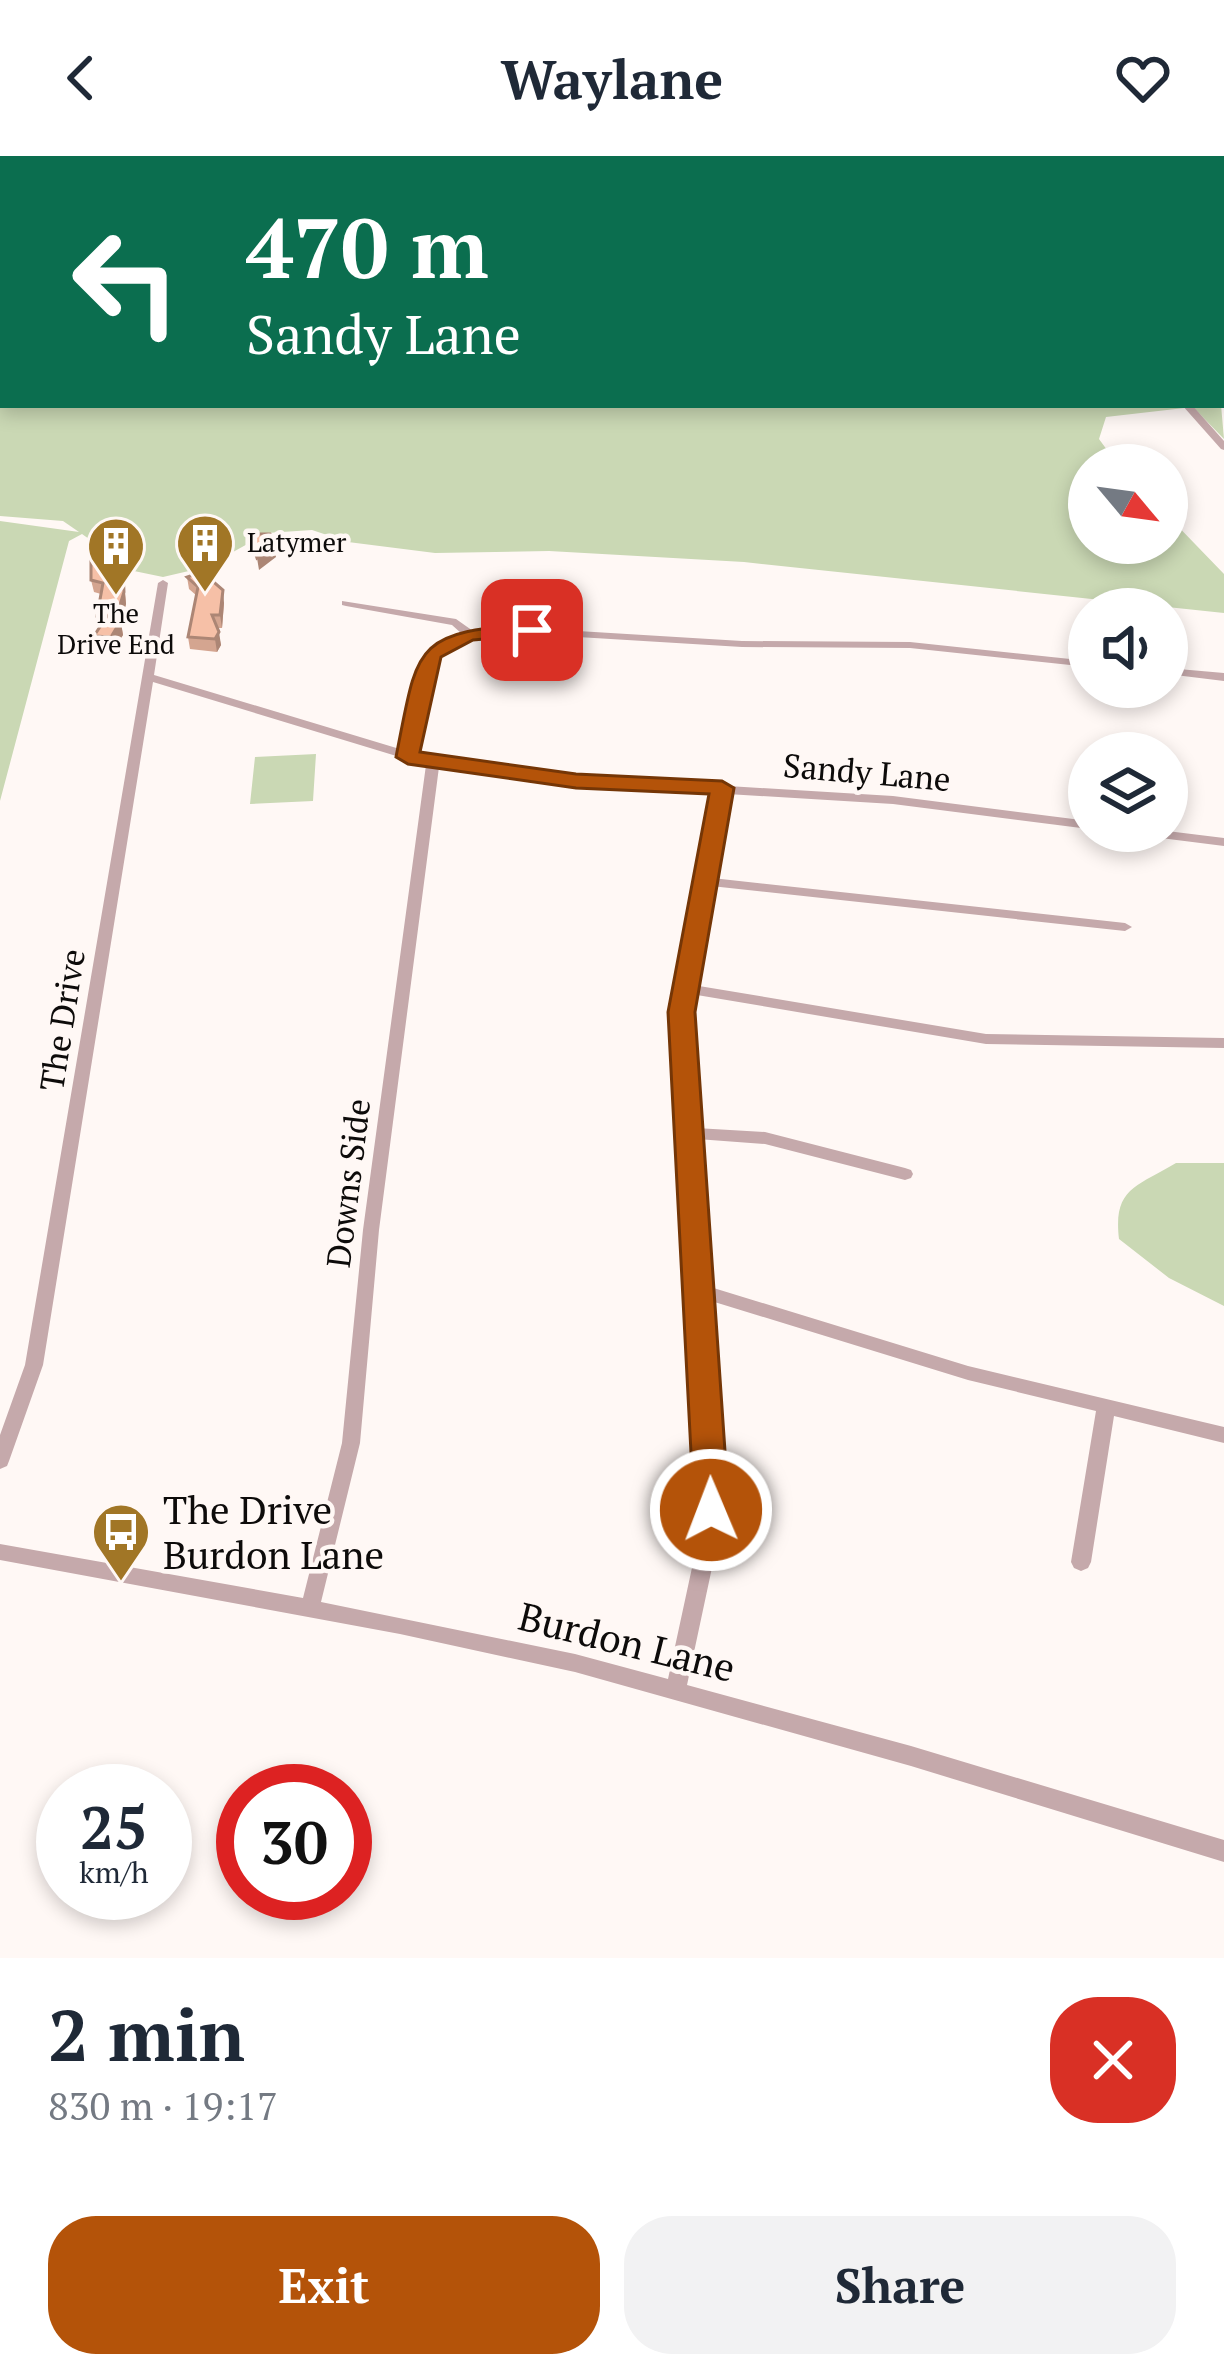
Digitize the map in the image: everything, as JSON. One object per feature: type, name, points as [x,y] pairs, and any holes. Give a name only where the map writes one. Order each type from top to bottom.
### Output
[{"type":"street","points":[[1190,408],[1224,447]]},
{"type":"street","name":"The Drive","points":[[0,1461],[34,1365],[163,583]]},
{"type":"street","points":[[346,603],[456,622],[469,634]]},
{"type":"street","points":[[408,757],[428,659],[446,644],[496,629],[742,644],[891,645],[1068,662]]},
{"type":"street","points":[[1188,673],[1224,677]]},
{"type":"street","name":"Sandy Lane","points":[[149,677],[433,763],[576,781],[912,802],[1068,822]]},
{"type":"street","name":"Downs Side","points":[[310,1608],[351,1443],[371,1230],[433,763]]},
{"type":"street","points":[[676,1690],[711,1510],[683,988],[722,788]]},
{"type":"street","points":[[1188,837],[1224,842]]},
{"type":"street","points":[[704,881],[1125,928]]},
{"type":"street","points":[[683,988],[986,1039],[1224,1043]]},
{"type":"street","points":[[688,1133],[765,1138],[905,1174]]},
{"type":"street","points":[[699,1293],[712,1293],[968,1372],[1224,1435]]},
{"type":"street","points":[[1081,1562],[1106,1407]]},
{"type":"street","name":"Burdon Lane","points":[[0,1552],[310,1608],[575,1663],[1224,1851]]},
{"type":"green space","points":[[0,408],[1184,408],[1106,417],[1099,439],[1103,444],[1068,444],[1068,564],[1188,564],[1188,537],[1224,574],[1224,613],[1188,609],[1188,588],[1068,588],[1068,596],[744,562],[549,551],[435,553],[348,542],[312,530],[267,533],[206,567],[163,577],[134,571],[82,534],[69,541],[0,801],[0,521],[79,532],[63,521],[0,516]]},
{"type":"green space","points":[[1194,408],[1221,408],[1224,439]]},
{"type":"green space","points":[[316,754],[313,801],[250,804],[255,757]]},
{"type":"green space","points":[[1176,1163],[1224,1163],[1224,1306],[1169,1278],[1119,1239],[1120,1209],[1130,1191]]},
{"type":"building","points":[[249,534],[270,534],[274,545],[257,558]]},
{"type":"building","points":[[91,552],[123,570],[124,592],[115,621],[120,622],[111,637],[94,636],[107,616],[97,616],[103,583],[91,580]]},
{"type":"building","points":[[202,572],[223,590],[220,615],[212,615],[219,632],[215,639],[188,637],[198,587],[187,577]]},
{"type":"place","name":"Latymer","points":[[205,594]]},
{"type":"place","name":"The Drive End","points":[[116,597]]},
{"type":"place","name":"The Drive Burdon Lane","points":[[121,1583]]},
{"type":"route","points":[[532,630],[469,634],[433,653],[425,667],[408,757],[576,781],[722,788],[682,1012],[711,1510]]}]
